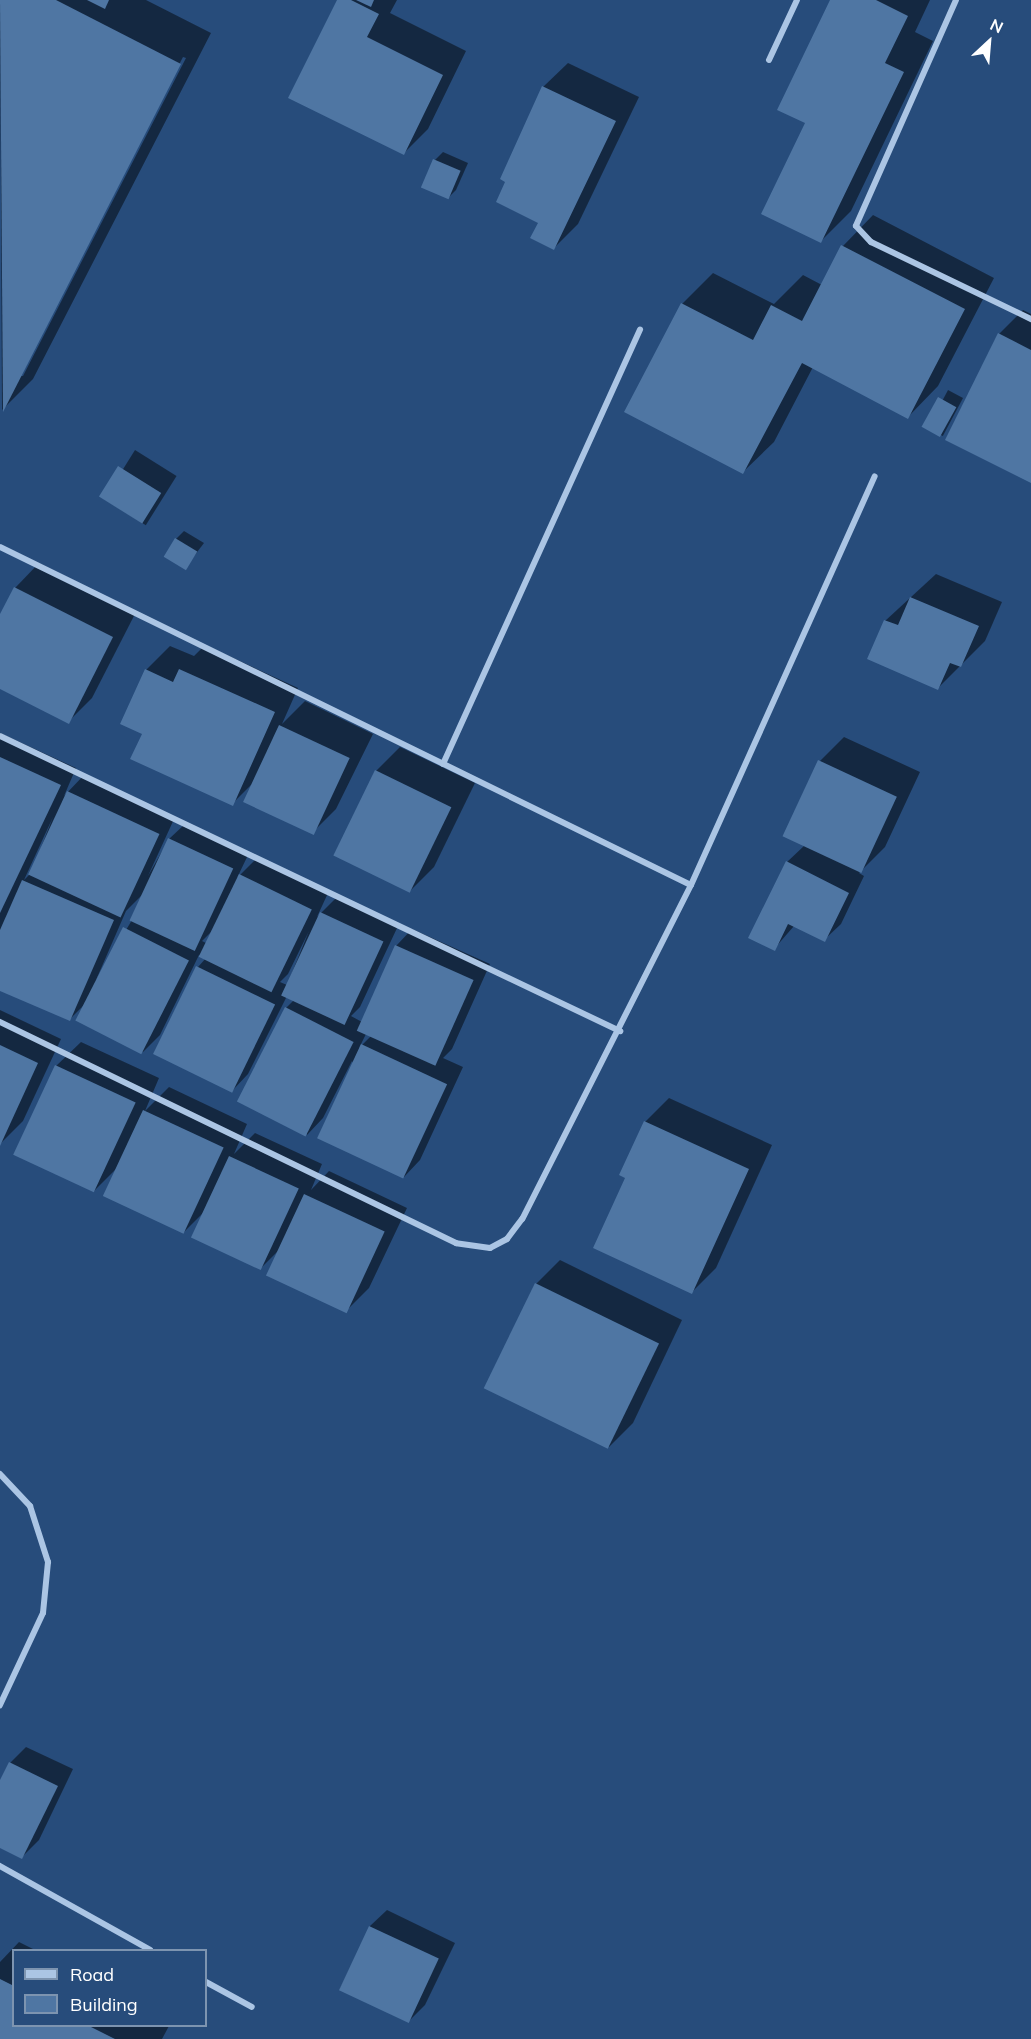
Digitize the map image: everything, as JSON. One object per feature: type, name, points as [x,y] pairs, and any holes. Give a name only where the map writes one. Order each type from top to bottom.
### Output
[{"type":"street","points":[[769,60],[797,0]]},
{"type":"street","points":[[956,0],[856,226],[871,242],[1031,319]]},
{"type":"street","points":[[443,764],[640,330]]},
{"type":"street","points":[[0,1022],[456,1243],[490,1248],[507,1239],[522,1219],[620,1031],[691,885],[875,476]]},
{"type":"street","points":[[0,547],[691,885]]},
{"type":"street","points":[[0,736],[620,1031]]},
{"type":"street","points":[[0,1474],[30,1506],[48,1562],[43,1613],[0,1705]]},
{"type":"street","points":[[0,1866],[148,1949]]},
{"type":"street","points":[[207,1983],[252,2007]]},
{"type":"building","points":[[0,0],[56,0],[181,64],[3,412]]},
{"type":"building","points":[[87,0],[109,0],[105,9]]},
{"type":"building","points":[[337,0],[351,0],[379,14],[367,37],[443,75],[404,155],[288,98]]},
{"type":"building","points":[[356,0],[374,0],[371,7]]},
{"type":"building","points":[[830,0],[876,0],[908,16],[885,63],[904,72],[821,243],[761,214],[805,123],[777,110]]},
{"type":"building","points":[[542,86],[616,121],[554,250],[530,238],[538,223],[496,202],[505,182],[500,179]]},
{"type":"building","points":[[433,159],[461,171],[449,199],[421,188]]},
{"type":"building","points":[[841,245],[965,309],[908,419],[802,363],[743,474],[624,412],[681,303],[753,340],[771,305],[802,321]]},
{"type":"building","points":[[998,333],[1031,350],[1031,483],[945,440]]},
{"type":"building","points":[[938,397],[956,407],[940,437],[922,427]]},
{"type":"building","points":[[118,466],[161,493],[142,524],[99,497]]},
{"type":"building","points":[[175,538],[197,551],[186,570],[164,557]]},
{"type":"building","points":[[14,587],[113,637],[69,724],[0,689],[0,614]]},
{"type":"building","points":[[910,597],[979,626],[961,667],[950,663],[938,690],[867,659],[884,620],[898,625]]},
{"type":"building","points":[[145,669],[173,682],[179,669],[275,712],[233,806],[130,759],[142,734],[120,724]]},
{"type":"building","points":[[279,725],[350,758],[314,835],[243,802]]},
{"type":"building","points":[[0,757],[61,785],[0,913]]},
{"type":"building","points":[[818,760],[897,797],[861,873],[783,836]]},
{"type":"building","points":[[375,770],[451,807],[410,893],[333,855]]},
{"type":"building","points":[[67,791],[159,834],[121,917],[28,874]]},
{"type":"building","points":[[168,838],[233,868],[195,951],[130,920]]},
{"type":"building","points":[[786,861],[849,893],[825,942],[788,924],[775,951],[748,938]]},
{"type":"building","points":[[239,874],[312,910],[271,992],[199,957]]},
{"type":"building","points":[[22,880],[114,920],[70,1021],[0,991],[0,930]]},
{"type":"building","points":[[320,912],[383,942],[345,1025],[281,995]]},
{"type":"building","points":[[123,927],[189,961],[141,1054],[75,1021]]},
{"type":"building","points":[[395,945],[474,980],[435,1066],[357,1031]]},
{"type":"building","points":[[196,966],[275,1005],[232,1093],[153,1054]]},
{"type":"building","points":[[285,1007],[354,1042],[305,1136],[237,1101]]},
{"type":"building","points":[[361,1044],[447,1084],[403,1178],[317,1138]]},
{"type":"building","points":[[0,1045],[38,1063],[0,1146]]},
{"type":"building","points":[[55,1065],[136,1103],[94,1192],[13,1155]]},
{"type":"building","points":[[143,1110],[224,1148],[184,1234],[103,1196]]},
{"type":"building","points":[[644,1121],[749,1169],[692,1294],[593,1248],[625,1178],[619,1175]]},
{"type":"building","points":[[229,1156],[299,1189],[261,1270],[191,1238]]},
{"type":"building","points":[[304,1194],[385,1232],[347,1313],[266,1276]]},
{"type":"building","points":[[535,1283],[659,1343],[608,1449],[484,1388]]},
{"type":"building","points":[[9,1762],[58,1786],[22,1859],[0,1848],[0,1780]]},
{"type":"building","points":[[369,1926],[439,1959],[409,2023],[339,1990]]},
{"type":"building","points":[[0,1979],[12,1985],[12,2027],[91,2027],[115,2039],[0,2039]]}]
